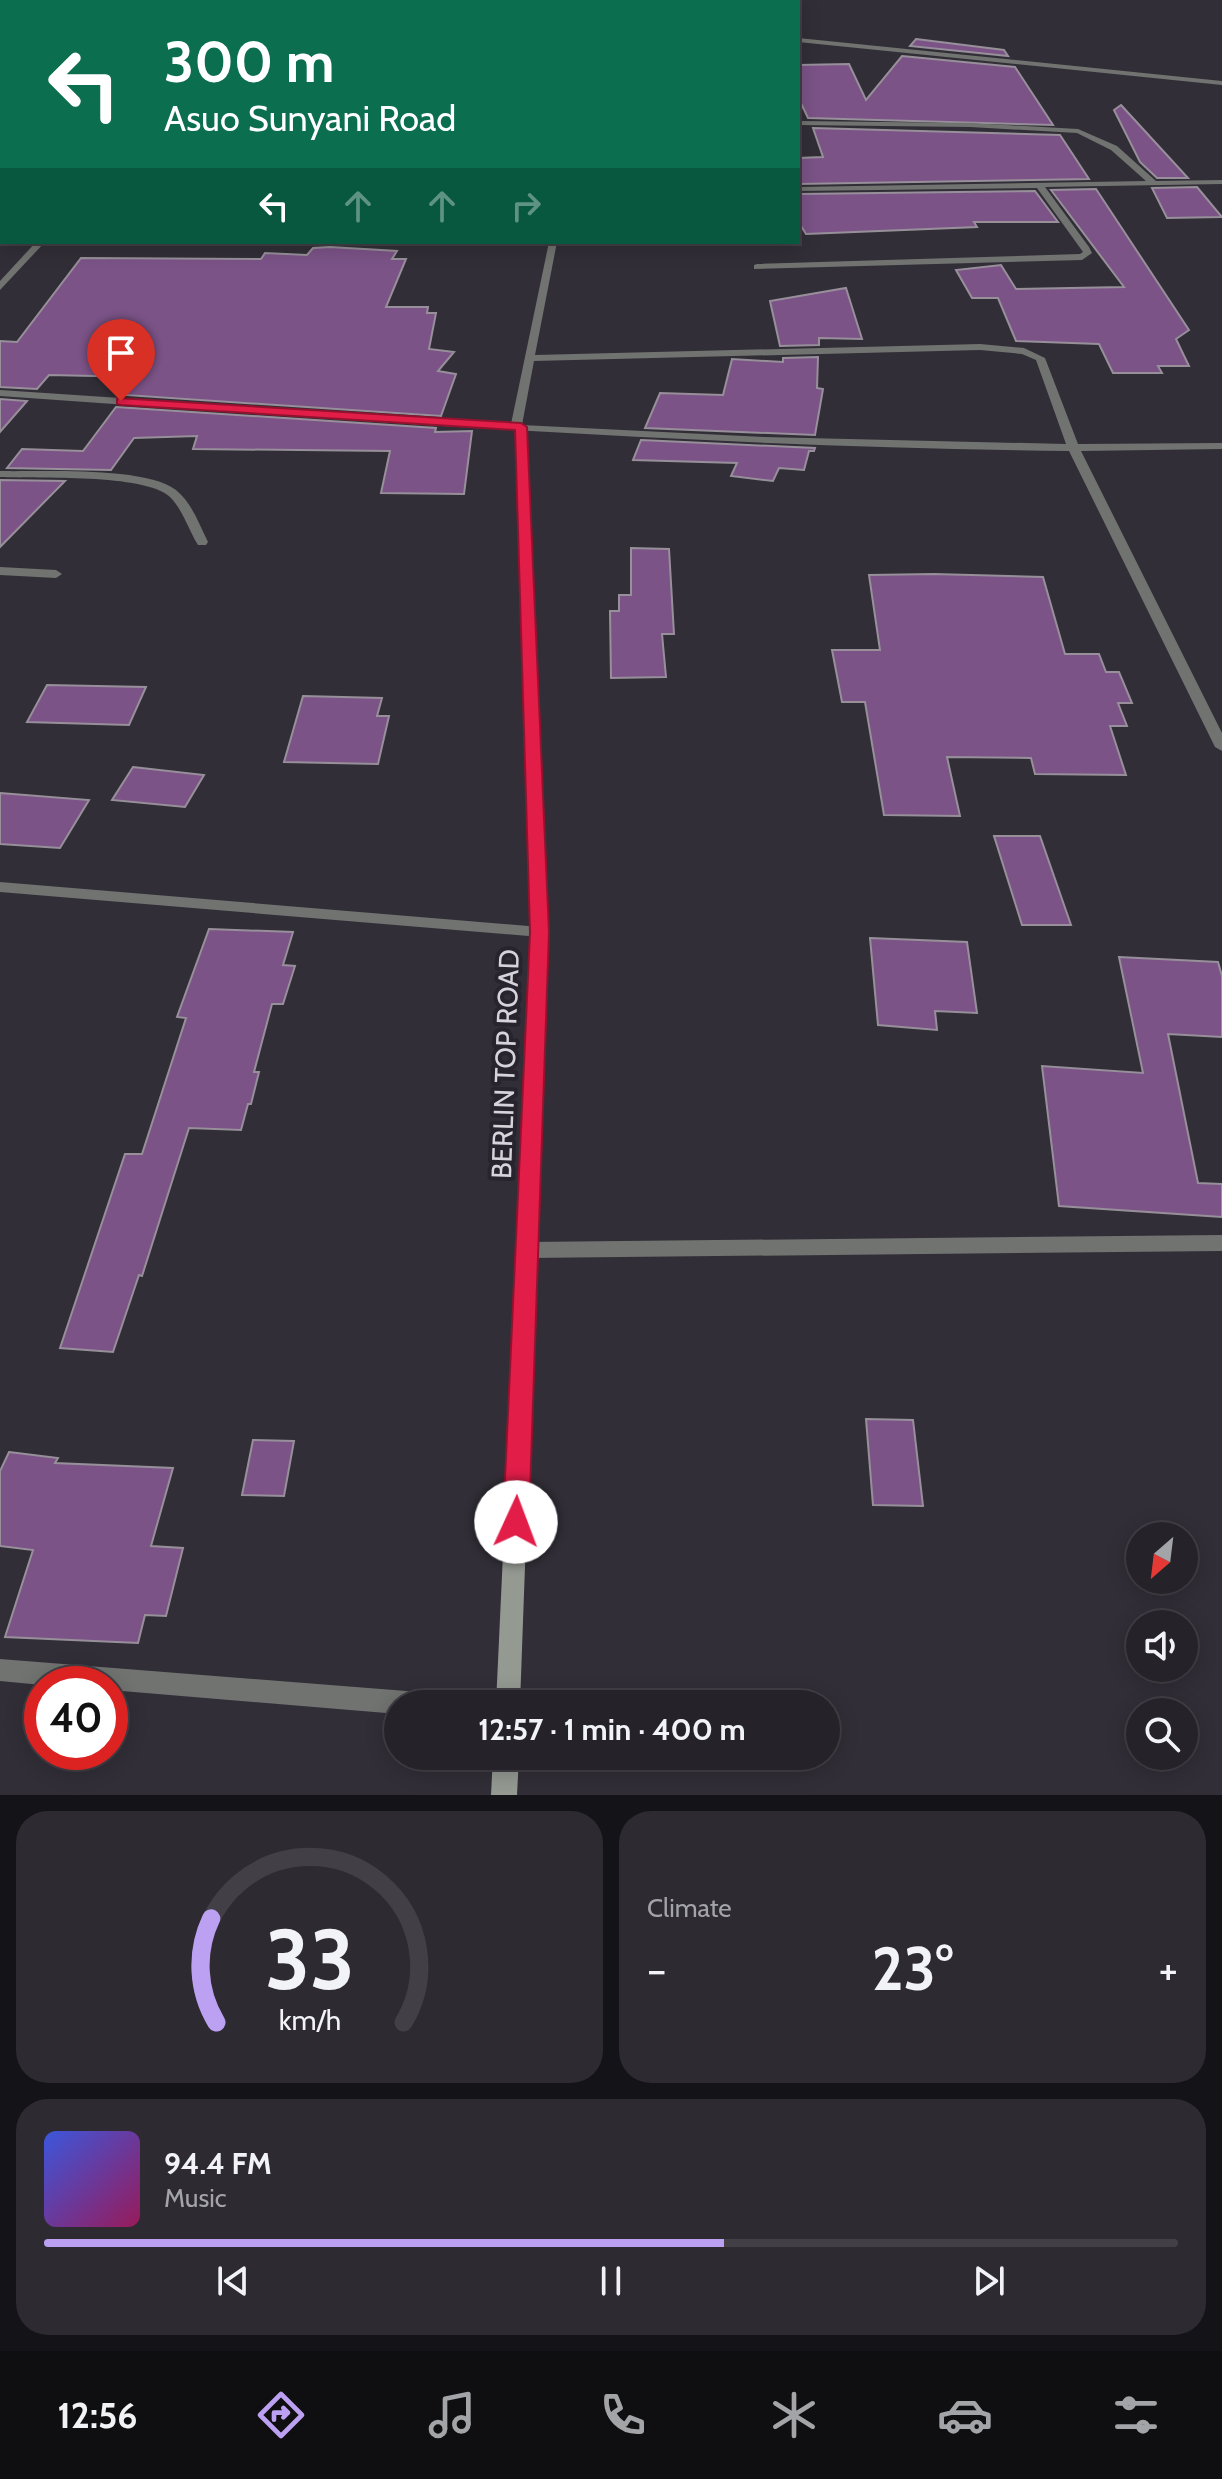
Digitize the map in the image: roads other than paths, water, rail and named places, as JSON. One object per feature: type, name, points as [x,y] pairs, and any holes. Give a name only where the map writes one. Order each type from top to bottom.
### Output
[{"type":"street","points":[[800,40],[1222,83]]},
{"type":"street","points":[[800,123],[970,125],[1078,131],[1114,148],[1155,184]]},
{"type":"street","points":[[800,189],[1041,188],[1222,182]]},
{"type":"street","points":[[757,267],[1082,257],[1088,253],[1085,247],[1041,188]]},
{"type":"street","points":[[0,287],[39,244]]},
{"type":"street","name":"BERLIN TOP ROAD","points":[[509,1690],[540,932],[518,427],[553,244]]},
{"type":"street","points":[[530,358],[980,347],[1024,351],[1040,358],[1073,447],[1222,747]]},
{"type":"street","points":[[0,393],[518,427],[803,441],[1073,447],[1222,446]]},
{"type":"street","points":[[0,474],[138,482],[163,487],[180,500],[202,542]]},
{"type":"street","points":[[0,571],[56,574]]},
{"type":"street","points":[[1,890],[540,932]]},
{"type":"street","points":[[528,1250],[1222,1243]]},
{"type":"street","points":[[0,1670],[384,1701]]},
{"type":"street","points":[[504,1795],[505,1770]]}]
